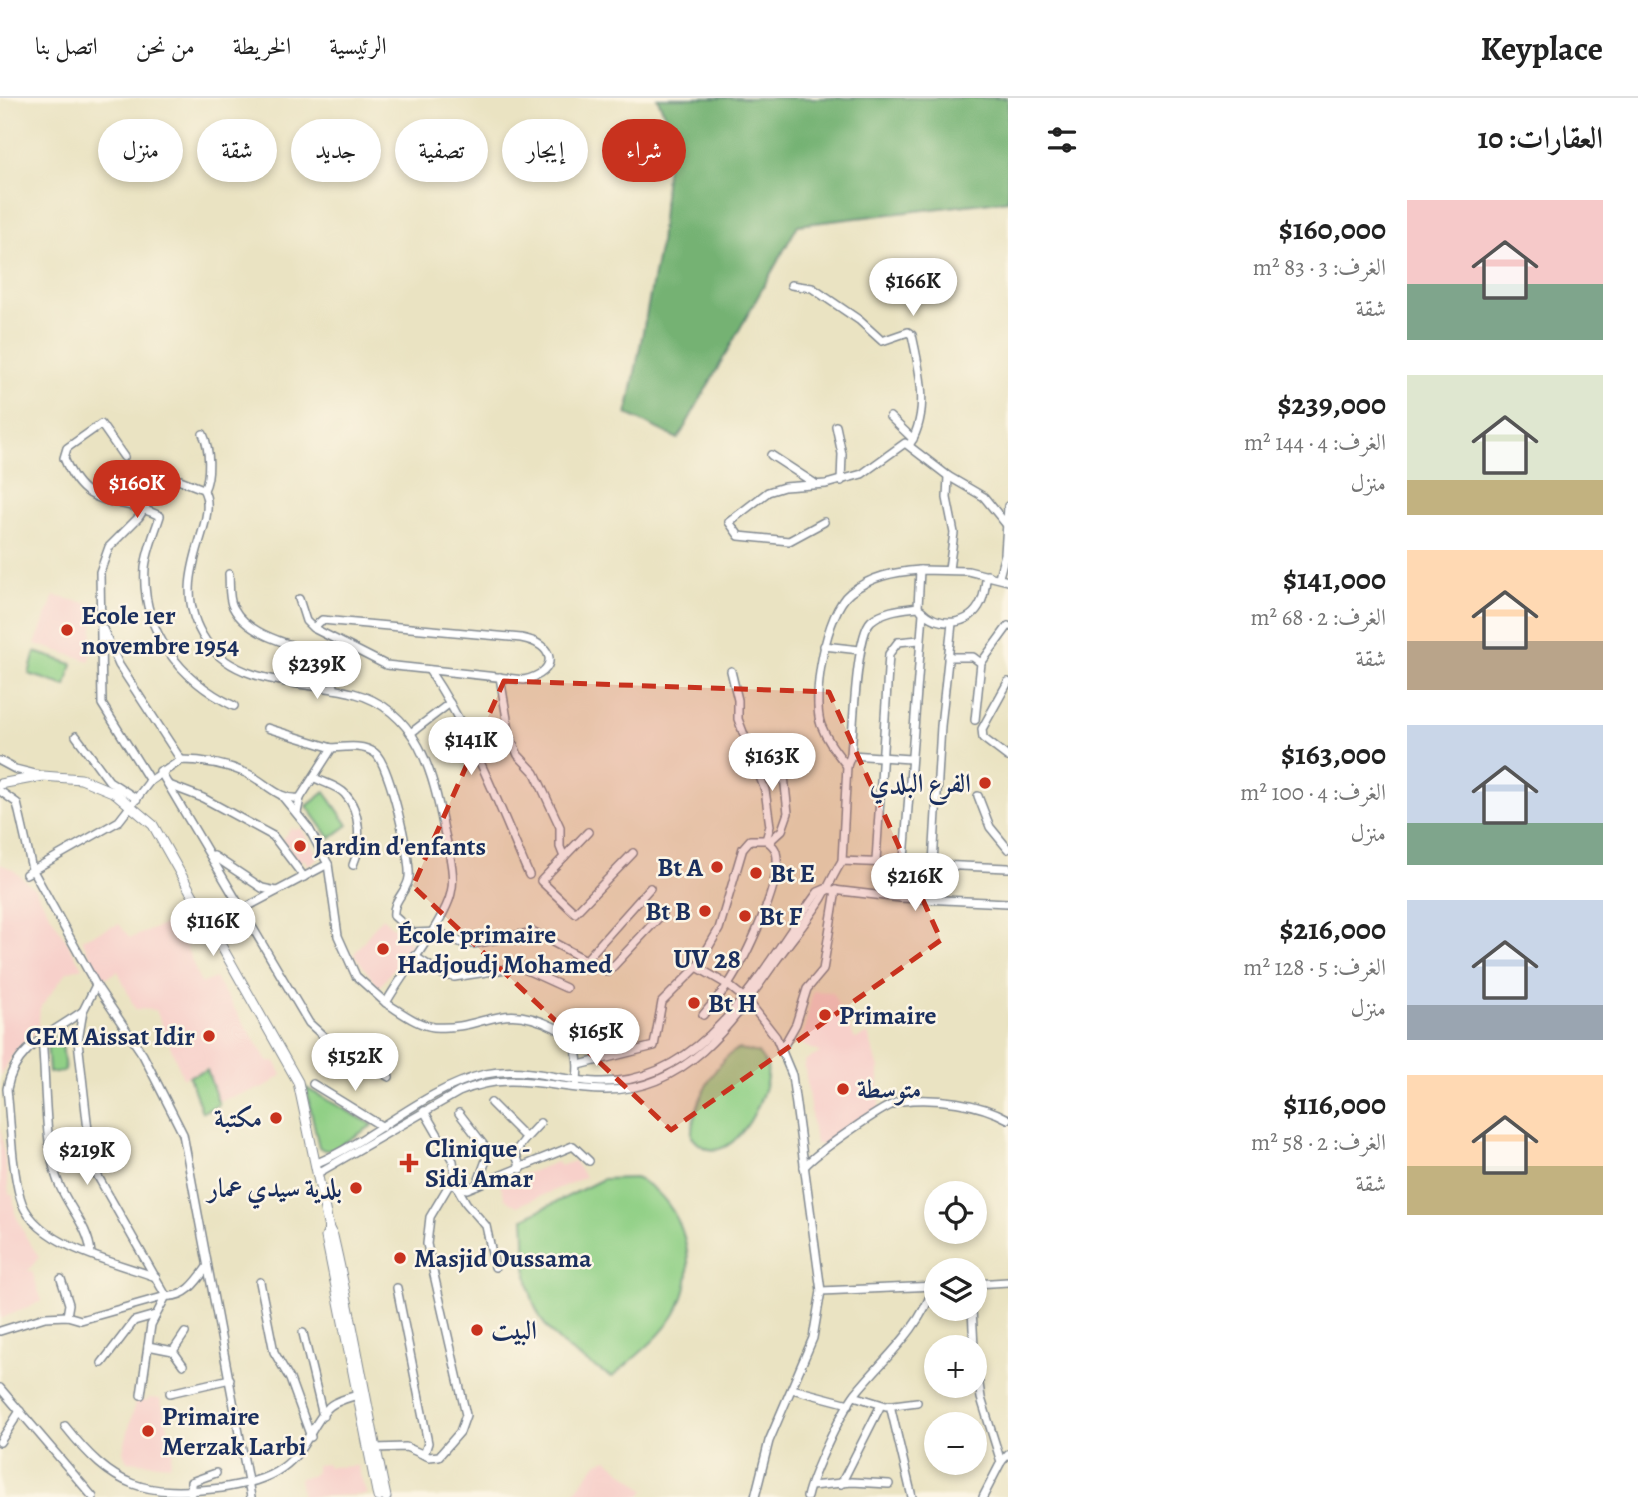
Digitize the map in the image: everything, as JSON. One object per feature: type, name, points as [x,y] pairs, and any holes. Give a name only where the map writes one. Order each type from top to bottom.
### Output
[{"type":"street","points":[[791,285],[813,288],[859,320],[882,341],[911,333],[923,408],[922,418],[911,442]]},
{"type":"street","points":[[890,417],[911,442],[948,476],[984,497],[1006,524]]},
{"type":"street","points":[[124,457],[101,425],[83,434],[64,453],[68,467],[90,496],[145,508],[160,516],[145,569],[149,611],[156,632],[191,678],[234,706]]},
{"type":"street","points":[[835,426],[842,454],[841,481]]},
{"type":"street","points":[[203,434],[207,444],[209,481],[204,490]]},
{"type":"street","points":[[824,522],[789,541],[739,536],[729,526],[729,522],[768,492],[841,481],[862,474],[901,444],[911,442]]},
{"type":"street","points":[[771,455],[815,484]]},
{"type":"street","points":[[948,476],[947,498],[954,533],[948,569]]},
{"type":"street","points":[[150,781],[102,704],[103,558],[109,547],[145,508],[159,485],[170,480],[193,484],[204,490],[208,503],[188,587],[196,621],[207,642],[225,660],[250,672],[276,680],[356,694],[376,703],[412,732],[432,772],[452,882],[451,894],[386,1003]]},
{"type":"street","points":[[999,577],[1005,554],[1008,506]]},
{"type":"street","points":[[847,766],[832,747],[820,723],[824,646],[832,616],[848,594],[876,576],[920,570],[948,569],[999,577],[1008,581]]},
{"type":"street","points":[[901,898],[919,640],[920,570]]},
{"type":"street","points":[[229,574],[232,607],[241,617],[259,632],[326,656],[332,665],[334,690]]},
{"type":"street","points":[[825,889],[842,861],[847,766],[851,755],[860,650],[869,623],[882,614],[920,610],[939,622],[952,623],[972,615],[981,603],[987,575]]},
{"type":"street","points":[[299,599],[306,621],[313,628],[376,662],[429,670],[532,678],[546,667],[550,652],[542,643],[521,638],[322,620],[313,628]]},
{"type":"street","points":[[101,622],[119,665],[181,760]]},
{"type":"street","points":[[933,864],[952,623]]},
{"type":"street","points":[[975,720],[981,663],[1008,626]]},
{"type":"street","points":[[876,861],[888,654],[898,642],[919,640]]},
{"type":"street","points":[[824,646],[860,650]]},
{"type":"street","points":[[948,657],[974,657],[981,663]]},
{"type":"street","points":[[429,670],[450,703],[493,790],[529,876]]},
{"type":"street","points":[[703,1015],[728,985],[743,956],[760,915],[777,855],[767,841],[770,826],[765,790],[738,719],[738,701],[731,671]]},
{"type":"street","points":[[500,677],[509,737],[518,755],[536,773],[560,827],[560,847],[564,857]]},
{"type":"street","points":[[1008,682],[982,729],[984,738],[1008,757]]},
{"type":"street","points":[[412,732],[450,703]]},
{"type":"street","points":[[267,728],[332,748],[368,749],[375,753],[386,768],[410,874],[396,903],[394,916],[413,933],[438,932],[462,943],[473,944],[534,932],[608,972],[662,914]]},
{"type":"street","points":[[76,736],[109,781],[135,802],[171,853],[298,1082],[329,1229],[326,1237],[360,1394],[378,1497]]},
{"type":"street","points":[[297,813],[300,798],[332,748]]},
{"type":"street","points":[[579,1065],[654,1046],[662,1002],[667,992],[697,967],[699,956],[722,912],[735,865],[743,848],[750,840],[767,841],[782,830],[788,813],[781,748]]},
{"type":"street","points":[[851,755],[910,759]]},
{"type":"street","points":[[29,871],[119,821],[160,771],[181,760],[198,760],[232,768],[256,778],[282,797],[297,813],[328,864],[338,936],[347,959],[364,986],[421,1024],[435,1027],[512,1013],[535,1018],[562,1031],[575,1043],[579,1065],[577,1083]]},
{"type":"street","points":[[0,761],[27,773],[43,776]]},
{"type":"street","points":[[160,771],[309,1023],[330,1042],[389,1077]]},
{"type":"street","points":[[0,784],[43,776],[69,776],[98,783],[135,802]]},
{"type":"street","points":[[315,778],[340,789],[350,801],[360,844],[353,865]]},
{"type":"street","points":[[169,785],[203,798],[273,836],[304,877]]},
{"type":"street","points":[[0,791],[17,803],[29,871],[96,985],[143,1055],[180,1123],[190,1157],[207,1267],[251,1497]]},
{"type":"street","points":[[978,796],[990,827],[1007,846]]},
{"type":"street","points":[[282,797],[300,798]]},
{"type":"street","points":[[588,832],[541,881],[575,913],[633,853]]},
{"type":"street","points":[[210,854],[262,888],[277,891]]},
{"type":"street","points":[[842,861],[1008,868]]},
{"type":"street","points":[[243,909],[328,864]]},
{"type":"street","points":[[584,961],[650,888]]},
{"type":"street","points":[[317,1168],[412,1120],[459,1092],[494,1081],[600,1082],[629,1079],[670,1065],[713,1032],[746,999],[818,892],[825,889],[901,898],[1008,902]]},
{"type":"street","points":[[783,1047],[796,1024],[807,989],[823,970],[836,890]]},
{"type":"street","points":[[414,956],[442,974],[454,977],[520,967],[566,989]]},
{"type":"street","points":[[697,967],[746,999],[783,1047],[792,1075],[821,1291],[813,1338],[769,1441],[755,1497]]},
{"type":"street","points":[[96,985],[83,1011],[79,1068],[92,1166],[166,1296]]},
{"type":"street","points":[[83,1011],[31,1044],[10,1073],[7,1089],[20,1199],[40,1228],[55,1239],[157,1277]]},
{"type":"street","points":[[42,1037],[54,1172],[63,1194],[87,1234],[91,1254]]},
{"type":"street","points":[[317,1168],[457,1084],[493,1073],[534,1073],[577,1083]]},
{"type":"street","points":[[313,1084],[383,1127]]},
{"type":"street","points":[[804,1167],[816,1153],[899,1101],[956,1103],[990,1109],[1008,1119]]},
{"type":"street","points":[[491,1103],[526,1138]]},
{"type":"street","points":[[420,1105],[453,1161],[455,1186],[486,1226],[495,1267]]},
{"type":"street","points":[[459,1113],[489,1152],[477,1185]]},
{"type":"street","points":[[521,1169],[515,1152],[540,1123]]},
{"type":"street","points":[[455,1186],[467,1189],[573,1146],[589,1161]]},
{"type":"street","points":[[375,1448],[406,1447],[425,1455],[439,1456],[460,1432],[466,1415],[427,1244],[430,1217],[455,1186]]},
{"type":"street","points":[[0,1331],[45,1317],[67,1316],[81,1320],[166,1296],[176,1297],[190,1288],[207,1267]]},
{"type":"street","points":[[61,1279],[69,1304],[67,1316]]},
{"type":"street","points":[[260,1282],[274,1352],[290,1379],[311,1437]]},
{"type":"street","points":[[987,1283],[1008,1282]]},
{"type":"street","points":[[821,1291],[924,1286]]},
{"type":"street","points":[[397,1288],[426,1431],[428,1443],[425,1455]]},
{"type":"street","points":[[141,1395],[155,1315],[166,1296]]},
{"type":"street","points":[[807,1497],[854,1396],[916,1326],[924,1312]]},
{"type":"street","points":[[102,1363],[127,1327],[142,1317],[155,1315]]},
{"type":"street","points":[[173,1351],[185,1333]]},
{"type":"street","points":[[303,1333],[323,1417]]},
{"type":"street","points":[[148,1346],[173,1351],[183,1365]]},
{"type":"street","points":[[170,1394],[230,1379]]},
{"type":"street","points":[[0,1388],[93,1497]]},
{"type":"street","points":[[792,1389],[849,1404]]},
{"type":"street","points":[[65,1426],[103,1469],[127,1484],[157,1494],[192,1495],[249,1483],[282,1468],[304,1448],[328,1407],[360,1394]]},
{"type":"street","points":[[360,1394],[386,1497]]},
{"type":"street","points":[[854,1396],[886,1405],[917,1402]]},
{"type":"street","points":[[981,1398],[1001,1462]]},
{"type":"street","points":[[841,1484],[886,1405]]},
{"type":"street","points":[[886,1405],[912,1497]]},
{"type":"street","points":[[0,1441],[20,1411]]},
{"type":"street","points":[[984,1497],[1001,1462],[1008,1454]]},
{"type":"street","points":[[192,1495],[191,1482],[216,1473]]},
{"type":"street","points":[[811,1486],[889,1484]]},
{"type":"highlighted area","points":[[504,681],[829,692],[941,940],[671,1130],[413,886]]},
{"type":"shaded area","name":"Ecole 1er novembre 1954","points":[[54,596],[95,605],[90,661],[35,644]]},
{"type":"shaded area","name":"Jardin d'enfants","points":[[292,827],[295,830],[301,828],[319,858],[308,865],[304,859],[299,863],[282,839]]},
{"type":"shaded area","points":[[0,864],[12,869],[35,889],[82,967],[67,972],[40,1008],[38,1031],[19,1046],[0,1076]]},
{"type":"shaded area","name":"École primaire Hadjoudj Mohamed","points":[[382,917],[412,944],[379,988],[354,954]]},
{"type":"shaded area","points":[[176,920],[201,984],[215,978],[268,1061],[275,1061],[282,1075],[266,1087],[218,1101],[207,1068],[183,1078],[156,1010],[135,1009],[118,971],[103,979],[81,939],[119,924],[130,938]]},
{"type":"shaded area","name":"متوسطة","points":[[813,991],[832,992],[855,1039],[868,1034],[879,1068],[879,1109],[823,1145],[815,1144],[804,1061],[820,1053],[801,1044]]},
{"type":"shaded area","points":[[0,1121],[9,1194],[13,1195],[15,1213],[39,1257],[28,1271],[32,1271],[42,1301],[0,1319]]},
{"type":"shaded area","points":[[574,1161],[585,1177],[517,1206],[505,1199],[500,1183],[557,1162],[560,1166]]},
{"type":"shaded area","name":"Primaire Merzak Larbi","points":[[148,1398],[160,1399],[162,1404],[173,1447],[170,1465],[127,1461],[123,1451],[136,1400],[148,1401]]},
{"type":"shaded area","points":[[607,1459],[645,1490],[640,1497],[570,1497],[598,1462]]},
{"type":"shaded area","points":[[327,1464],[328,1467],[357,1466],[367,1495],[302,1497],[299,1478],[311,1476],[316,1472],[316,1465]]},
{"type":"green space","points":[[657,98],[1008,98],[1008,200],[798,225],[678,439],[627,414],[660,244],[665,182],[686,182],[686,119],[668,119]]},
{"type":"green space","points":[[35,652],[72,664],[66,686],[29,674]]},
{"type":"green space","points":[[325,792],[348,825],[330,838],[307,806]]},
{"type":"green space","points":[[61,1033],[65,1071],[49,1073],[47,1042]]},
{"type":"green space","points":[[739,1049],[758,1053],[766,1065],[767,1078],[763,1094],[745,1128],[733,1141],[720,1149],[706,1148],[692,1137],[695,1114],[713,1074],[730,1054]]},
{"type":"green space","points":[[207,1070],[219,1105],[202,1112],[189,1076]]},
{"type":"green space","points":[[306,1088],[373,1125],[332,1150],[324,1150],[319,1147]]},
{"type":"green space","points":[[635,1178],[650,1186],[673,1211],[686,1245],[687,1280],[683,1297],[670,1321],[653,1341],[612,1377],[562,1344],[543,1322],[529,1285],[524,1218],[603,1179]]},
{"type":"place","name":"Ecole 1er novembre 1954","points":[[67,630]]},
{"type":"place","name":"الفرع البلدي","points":[[985,783]]},
{"type":"place","name":"Jardin d'enfants","points":[[300,846]]},
{"type":"place","name":"Bt A","points":[[717,867]]},
{"type":"place","name":"Bt E","points":[[756,873]]},
{"type":"place","name":"Bt B","points":[[705,911]]},
{"type":"place","name":"Bt F","points":[[745,916]]},
{"type":"place","name":"École primaire Hadjoudj Mohamed","points":[[383,949]]},
{"type":"place","name":"Bt H","points":[[694,1003]]},
{"type":"place","name":"Primaire","points":[[825,1015]]},
{"type":"place","name":"CEM Aissat Idir","points":[[209,1036]]},
{"type":"place","name":"متوسطة","points":[[843,1089]]},
{"type":"place","name":"مكتبة","points":[[276,1118]]},
{"type":"place","name":"Clinique - Sidi Amar","points":[[409,1163]]},
{"type":"place","name":"بلدية سيدي عمار","points":[[356,1188]]},
{"type":"place","name":"Masjid Oussama","points":[[400,1258]]},
{"type":"place","name":"البيت","points":[[477,1330]]},
{"type":"place","name":"Primaire Merzak Larbi","points":[[148,1431]]},
{"type":"district","name":"UV 28","points":[[707,959]]}]
